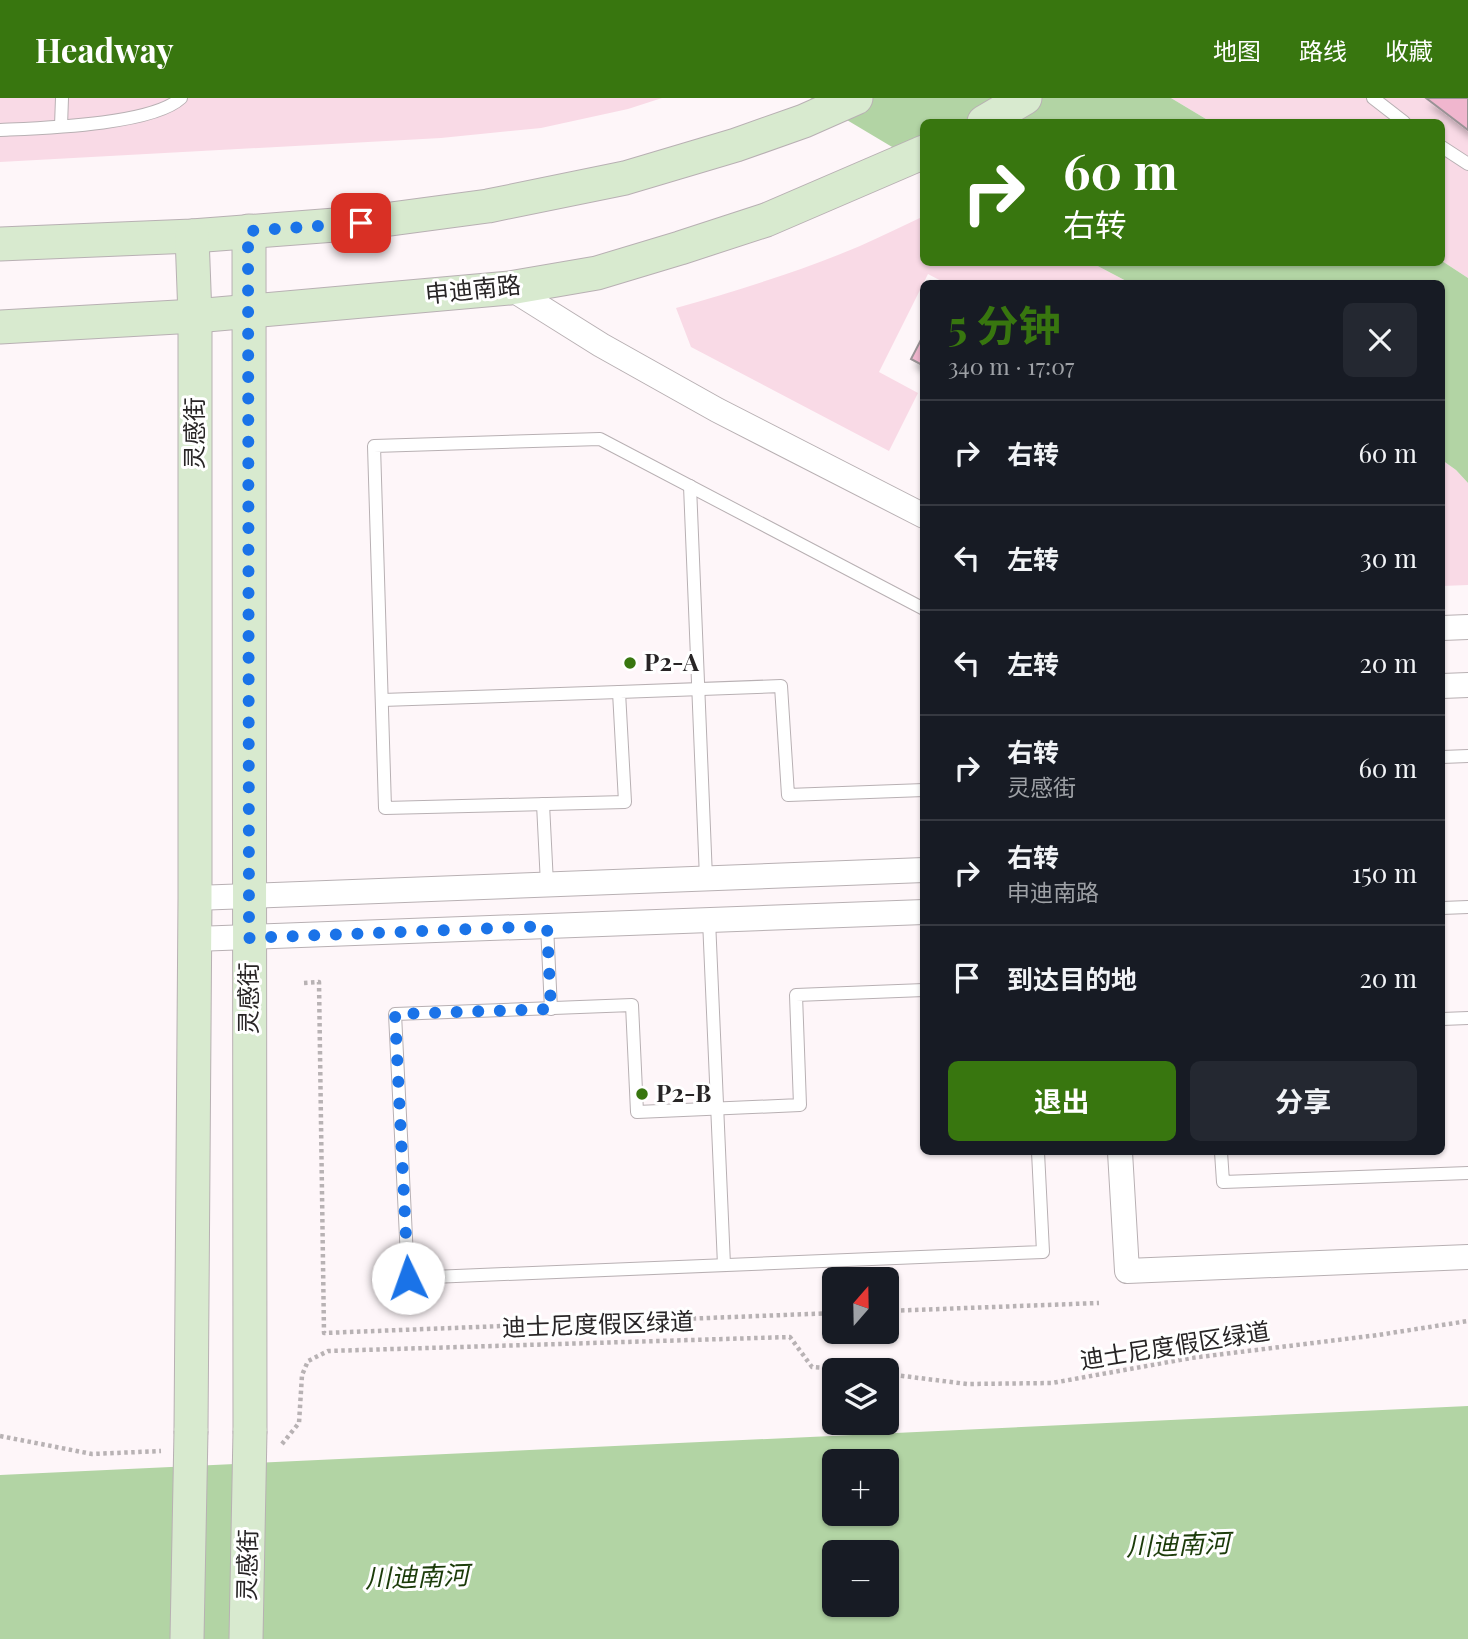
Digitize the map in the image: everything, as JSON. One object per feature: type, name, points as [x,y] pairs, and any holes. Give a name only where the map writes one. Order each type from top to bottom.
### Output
[{"type":"street","points":[[0,244],[192,236],[361,223],[488,206],[625,178],[736,145],[804,121],[856,98]]},
{"type":"street","points":[[989,119],[1025,98]]},
{"type":"street","name":"申迪南路","points":[[0,327],[249,312],[510,288],[597,272],[766,220],[920,154]]},
{"type":"street","name":"灵感街","points":[[246,1639],[250,1431],[248,231]]},
{"type":"street","name":"灵感街","points":[[187,1639],[195,939],[195,316],[192,236]]},
{"type":"street","points":[[510,288],[601,345],[717,410],[920,514]]},
{"type":"street","points":[[1445,628],[1468,626]]},
{"type":"street","points":[[1445,686],[1468,685]]},
{"type":"street","points":[[195,898],[920,870]]},
{"type":"street","points":[[195,939],[920,912]]},
{"type":"street","points":[[1120,1155],[1127,1271],[1468,1258]]},
{"type":"lane","points":[[61,126],[62,98]]},
{"type":"lane","points":[[0,130],[142,116],[175,104],[181,98]]},
{"type":"lane","points":[[1373,98],[1401,119]]},
{"type":"lane","points":[[1445,149],[1468,164]]},
{"type":"lane","points":[[619,692],[625,802],[385,808],[374,446],[600,439],[920,607]]},
{"type":"lane","points":[[690,486],[706,878]]},
{"type":"lane","points":[[382,700],[781,686],[788,795],[920,790]]},
{"type":"lane","points":[[1445,757],[1468,756]]},
{"type":"lane","points":[[543,804],[547,884]]},
{"type":"lane","points":[[1445,908],[1468,907]]},
{"type":"lane","points":[[709,920],[724,1265]]},
{"type":"lane","points":[[547,926],[551,1009]]},
{"type":"lane","points":[[920,990],[796,995],[800,1105],[637,1112],[632,1005],[395,1014],[408,1278],[1043,1252],[1038,1155]]},
{"type":"lane","points":[[1445,1019],[1468,1018]]},
{"type":"lane","points":[[1221,1155],[1223,1182],[1468,1173]]},
{"type":"path","points":[[900,1311],[1099,1303]]},
{"type":"path","name":"迪士尼度假区绿道","points":[[899,1376],[967,1384],[1052,1383],[1191,1358],[1468,1321]]},
{"type":"path","name":"迪士尼度假区绿道","points":[[328,1350],[790,1337],[812,1367],[822,1368]]},
{"type":"shaded area","points":[[0,98],[662,98],[628,109],[541,128],[441,138],[0,162]]},
{"type":"shaded area","points":[[1171,98],[1426,98],[1468,130],[1468,278],[1445,263],[1445,119],[1206,119]]},
{"type":"shaded area","points":[[920,218],[920,266],[1098,266],[1124,280],[939,280],[928,274],[925,280],[920,280],[920,290],[879,372],[918,393],[889,451],[691,347],[676,308],[815,264]]},
{"type":"shaded area","points":[[1445,462],[1468,483],[1468,585],[1445,586]]},
{"type":"water","points":[[810,98],[1171,98],[1206,119],[920,119],[920,164]]},
{"type":"water","points":[[1445,263],[1468,278],[1468,483],[1445,462],[1445,280],[1124,280],[1098,266],[1445,266]]},
{"type":"water","name":"川迪南河","points":[[1468,1406],[1468,1639],[0,1639],[0,1475],[851,1435],[899,1435],[899,1433]]},
{"type":"building","points":[[1426,98],[1468,98],[1468,130]]},
{"type":"building","points":[[920,342],[920,364],[911,359]]},
{"type":"place","name":"P2-A","points":[[630,663]]},
{"type":"place","name":"P2-B","points":[[642,1094]]},
{"type":"route","points":[[361,223],[248,231],[249,938],[547,926],[551,1009],[395,1014],[408,1278]]}]
